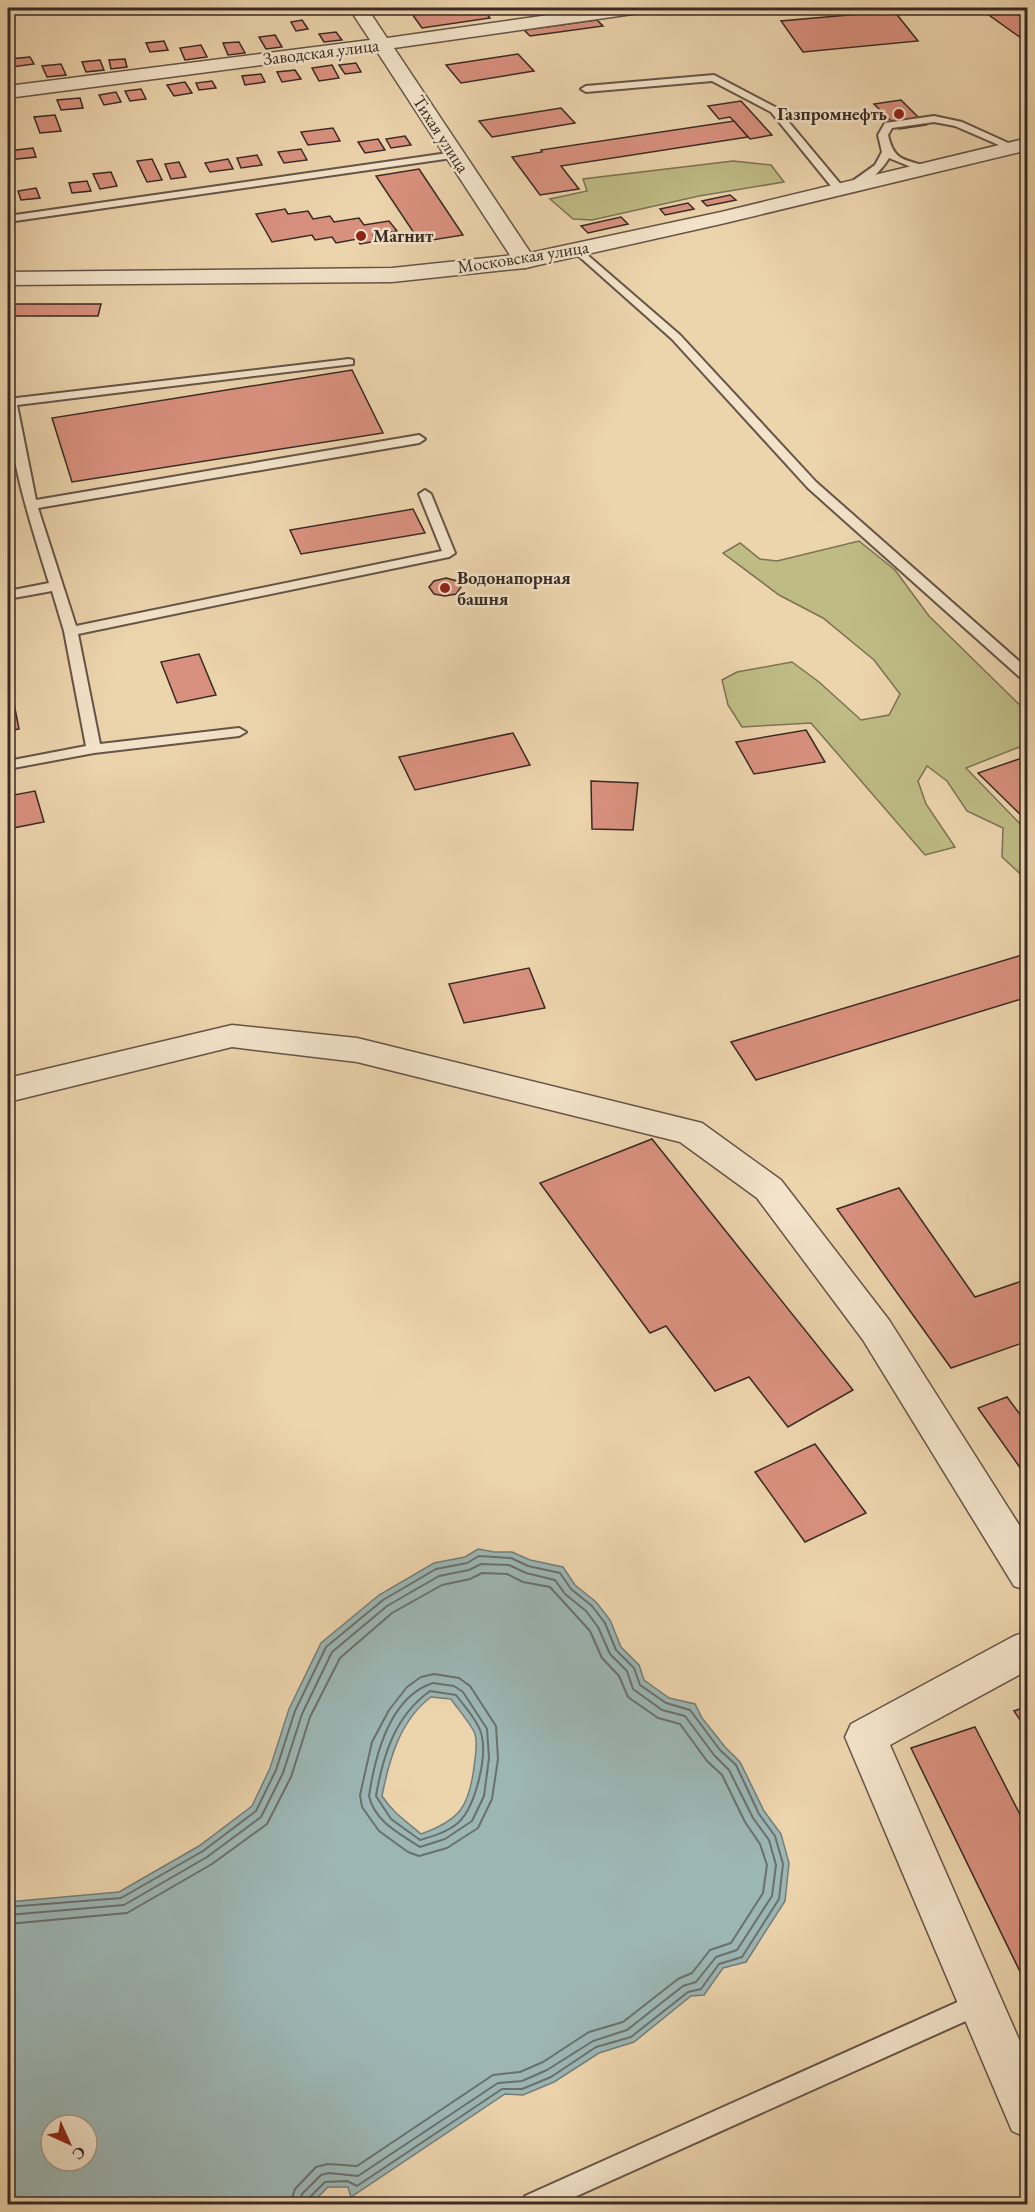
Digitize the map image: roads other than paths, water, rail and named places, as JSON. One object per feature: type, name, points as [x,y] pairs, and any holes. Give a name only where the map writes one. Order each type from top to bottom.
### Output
[{"type":"street","name":"Тихая улица","points":[[358,8],[525,261]]},
{"type":"street","name":"Заводская улица","points":[[8,92],[382,44],[633,8]]},
{"type":"street","name":"Московская улица","points":[[8,279],[392,275],[525,261],[845,188],[1020,145]]},
{"type":"street","points":[[8,1090],[232,1036],[357,1050],[690,1132],[769,1190],[776,1199],[876,1330],[1028,1574]]},
{"type":"street","points":[[1028,1649],[866,1737],[1028,2115]]},
{"type":"lane","points":[[586,89],[714,78],[774,110],[845,188],[879,167],[887,152]]},
{"type":"lane","points":[[925,169],[896,159],[887,152],[883,135],[889,125],[934,119],[958,124],[1020,145]]},
{"type":"lane","points":[[8,219],[455,155]]},
{"type":"lane","points":[[577,249],[676,337],[812,484],[1028,677]]},
{"type":"lane","points":[[94,749],[72,631],[31,505],[9,402],[349,362]]},
{"type":"lane","points":[[31,505],[419,440]]},
{"type":"lane","points":[[72,631],[449,553],[425,494]]},
{"type":"lane","points":[[8,595],[57,586]]},
{"type":"lane","points":[[8,765],[94,749],[239,732]]},
{"type":"lane","points":[[533,2205],[980,2003]]},
{"type":"water","points":[[478,1549],[512,1552],[530,1560],[563,1567],[575,1585],[596,1602],[610,1620],[621,1647],[639,1665],[644,1680],[669,1698],[695,1704],[702,1718],[740,1762],[764,1811],[781,1834],[789,1863],[785,1901],[746,1962],[723,1968],[704,1995],[691,1996],[634,2042],[599,2053],[554,2082],[523,2095],[505,2094],[351,2197],[348,2187],[328,2187],[311,2204],[8,2204],[8,1902],[119,1892],[199,1846],[252,1806],[270,1768],[289,1709],[321,1643],[379,1595],[434,1563],[465,1557]],"holes":[[[431,1697],[451,1699],[468,1721],[476,1738],[472,1781],[465,1802],[454,1817],[421,1834],[395,1812],[382,1796],[392,1755],[411,1717]]]},
{"type":"place","name":"Газпромнефть","points":[[899,114]]},
{"type":"place","name":"Магнит","points":[[361,236]]},
{"type":"place","name":"Водонапорная башня","points":[[445,588]]}]
